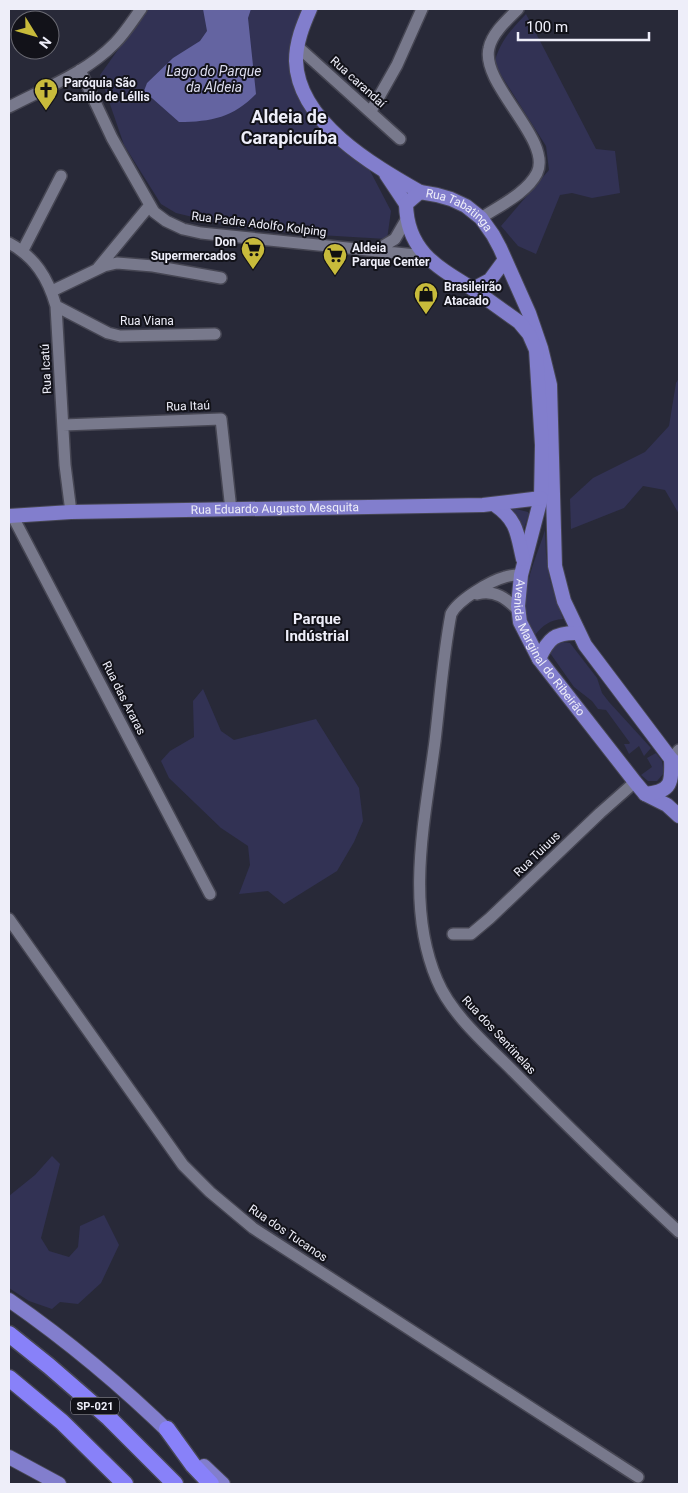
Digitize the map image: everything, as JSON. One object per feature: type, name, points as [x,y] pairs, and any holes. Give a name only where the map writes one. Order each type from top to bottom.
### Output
[{"type":"highway","name":"SP-021","points":[[9,1334],[109,1418],[175,1484]]},
{"type":"highway","name":"SP-021","points":[[9,1378],[62,1422],[124,1484]]},
{"type":"highway","points":[[167,1429],[193,1465],[211,1484]]},
{"type":"main road","points":[[310,9],[297,46],[298,73],[312,108],[334,132],[384,172],[420,192]]},
{"type":"main road","points":[[302,28],[315,9]]},
{"type":"main road","points":[[384,172],[406,204]]},
{"type":"main road","name":"Rua Tabatinga","points":[[473,289],[426,256],[412,237],[406,220],[406,204],[420,192],[451,199],[466,206],[481,218],[493,235],[504,261]]},
{"type":"main road","points":[[473,289],[490,280],[504,261],[529,313],[541,348],[550,385],[555,566],[564,601],[585,645],[676,759],[672,778],[667,787],[657,793],[645,794]]},
{"type":"main road","name":"Avenida Marginal do Ribeirão","points":[[473,289],[519,322],[529,334],[536,350],[542,445],[541,498],[522,569],[520,622],[539,659],[635,782],[645,794],[668,805],[679,816]]},
{"type":"main road","name":"Rua Eduardo Augusto Mesquita","points":[[10,516],[71,512],[495,504],[541,498]]},
{"type":"main road","points":[[495,504],[514,523],[522,569]]},
{"type":"main road","points":[[539,659],[545,645],[553,637],[566,632],[578,633]]},
{"type":"main road","points":[[9,1300],[89,1359],[167,1429],[223,1484]]},
{"type":"main road","points":[[9,1457],[59,1484]]},
{"type":"street","points":[[9,107],[80,70],[100,57],[116,42],[141,9]]},
{"type":"street","points":[[371,111],[397,65],[422,9]]},
{"type":"street","points":[[481,218],[519,193],[538,172],[539,161],[536,147],[490,67],[488,55],[489,46],[497,33],[518,9]]},
{"type":"street","name":"Rua carandaí","points":[[297,46],[400,139]]},
{"type":"street","name":"Rua Padre Adolfo Kolping","points":[[80,70],[112,138],[150,205],[154,212],[166,221],[183,230],[201,233],[426,256]]},
{"type":"street","points":[[23,250],[61,176]]},
{"type":"street","points":[[96,269],[150,205]]},
{"type":"street","points":[[375,251],[394,239],[406,220]]},
{"type":"street","name":"Rua Icatú","points":[[9,243],[23,250],[43,273],[52,291],[56,306],[63,426],[71,512]]},
{"type":"street","points":[[52,291],[96,269],[116,263],[131,263],[182,270],[221,278]]},
{"type":"street","name":"Rua Viana","points":[[56,306],[108,333],[120,336],[215,334]]},
{"type":"street","name":"Rua Itaú","points":[[63,426],[221,419],[231,510]]},
{"type":"street","name":"Rua das Araras","points":[[10,516],[210,894]]},
{"type":"street","name":"Rua dos Sentinelas","points":[[522,569],[474,592],[454,608],[449,628],[421,850],[420,906],[424,934],[437,981],[447,998],[476,1033],[571,1130],[679,1232]]},
{"type":"street","points":[[469,597],[490,592],[508,600],[519,610]]},
{"type":"street","name":"Rua Tuiuus","points":[[453,934],[471,934],[484,924],[635,782]]},
{"type":"street","name":"Rua dos Tucanos","points":[[9,919],[183,1164],[210,1192],[253,1228],[638,1477]]},
{"type":"shaded area","points":[[147,9],[304,9],[291,72],[307,114],[367,165],[391,211],[387,239],[302,234],[234,227],[176,213],[161,204],[124,145],[100,75]]},
{"type":"shaded area","points":[[526,14],[596,149],[615,151],[620,193],[592,198],[572,193],[560,195],[536,254],[518,246],[501,226],[549,170],[546,146],[494,64],[499,49],[506,37]]},
{"type":"shaded area","points":[[679,378],[679,514],[665,490],[643,486],[624,508],[571,529],[570,499],[593,478],[645,452],[669,426],[676,383]]},
{"type":"shaded area","points":[[508,509],[528,512],[523,531]]},
{"type":"shaded area","points":[[545,530],[550,580],[563,619],[547,624],[535,635],[526,609],[526,596],[528,582]]},
{"type":"shaded area","points":[[563,642],[570,643],[597,678],[602,693],[651,748],[644,756],[639,746],[629,754],[624,744],[630,743],[606,710],[598,709],[592,701],[574,687],[550,653],[557,644]]},
{"type":"shaded area","points":[[203,689],[221,731],[234,740],[316,719],[359,788],[363,821],[354,842],[337,871],[284,904],[268,891],[239,894],[250,865],[248,846],[221,828],[169,778],[161,761],[170,751],[194,737],[193,701]]},
{"type":"shaded area","points":[[656,753],[662,761],[664,773],[657,781],[648,781],[641,775],[652,767],[647,758]]},
{"type":"shaded area","points":[[52,1156],[60,1164],[41,1238],[49,1251],[69,1257],[78,1247],[80,1226],[104,1215],[119,1245],[101,1283],[78,1304],[60,1302],[52,1309],[29,1301],[9,1288],[9,1196],[35,1175]]},
{"type":"water","name":"Lago do Parque da Aldeia","points":[[203,9],[251,9],[248,18],[256,94],[239,108],[221,117],[201,121],[179,122],[144,91],[147,83],[173,58],[200,41],[207,31]]},
{"type":"place","name":"Paróquia São Camilo de Léllis","points":[[46,111]]},
{"type":"place","name":"Don Supermercados","points":[[253,270]]},
{"type":"place","name":"Aldeia Parque Center","points":[[335,276]]},
{"type":"place","name":"Brasileirão Atacado","points":[[426,315]]},
{"type":"district","name":"Aldeia de Carapicuíba","points":[[289,127]]},
{"type":"district","name":"Parque Indústrial","points":[[317,628]]}]
